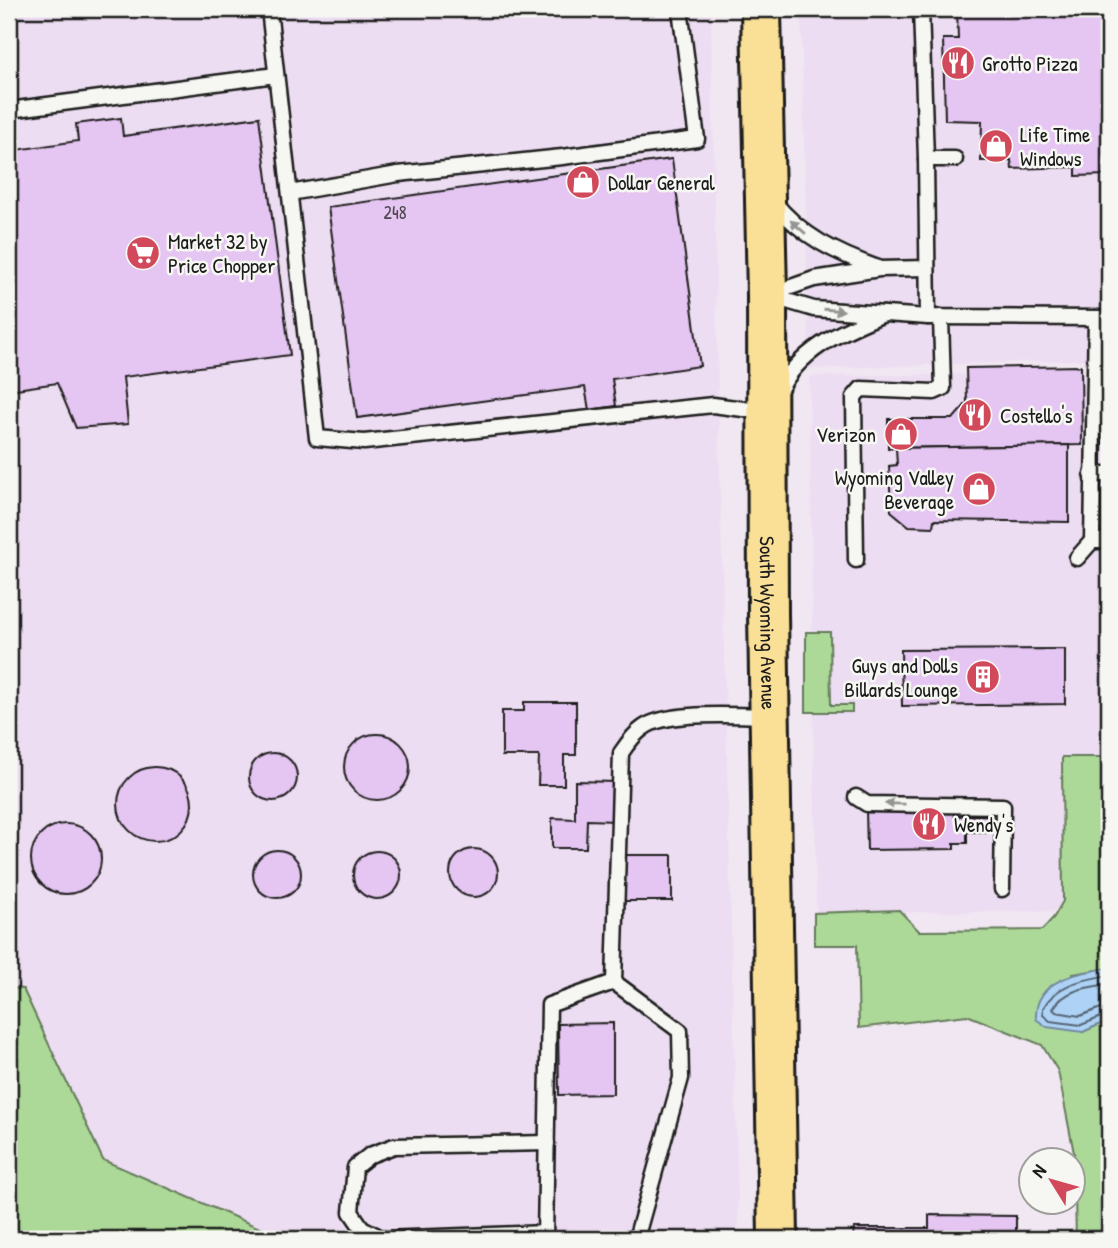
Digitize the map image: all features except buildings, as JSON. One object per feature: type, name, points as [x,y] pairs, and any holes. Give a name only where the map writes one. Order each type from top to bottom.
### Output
[{"type":"main road","name":"South Wyoming Avenue","points":[[761,9],[778,1239]]},
{"type":"lane","points":[[269,9],[317,438],[364,442],[713,405],[768,412],[783,383],[796,365],[812,350],[832,336],[884,314]]},
{"type":"lane","points":[[290,193],[398,174],[562,157],[697,139],[680,9]]},
{"type":"lane","points":[[856,560],[854,397],[861,389],[934,392],[943,388],[928,268],[920,9]]},
{"type":"lane","points":[[9,110],[276,75]]},
{"type":"lane","points":[[926,159],[955,159]]},
{"type":"lane","points":[[765,191],[792,222],[821,244],[840,255],[879,269]]},
{"type":"lane","points":[[767,295],[814,279],[879,269],[928,268]]},
{"type":"lane","points":[[767,295],[814,309],[884,314],[1103,318],[1092,474],[1092,541],[1077,558]]},
{"type":"lane","points":[[1092,474],[1109,474]]},
{"type":"lane","points":[[1092,541],[1109,541]]},
{"type":"lane","points":[[614,982],[621,752],[644,726],[663,719],[704,715],[770,716]]},
{"type":"lane","points":[[856,797],[867,804],[1003,806],[1002,889]]},
{"type":"lane","points":[[547,1143],[394,1146],[370,1155],[355,1167],[351,1212],[362,1228],[383,1239],[545,1236],[550,1005],[614,982]]},
{"type":"lane","points":[[614,982],[680,1031],[681,1077],[636,1239]]},
{"type":"shaded area","points":[[9,9],[711,9],[739,1239],[285,1239],[103,1160],[23,989],[9,988]]},
{"type":"shaded area","points":[[801,9],[1109,9],[1109,359],[809,369]]},
{"type":"shaded area","points":[[1109,373],[1109,791],[1087,911],[816,913],[809,376]]},
{"type":"green space","points":[[806,632],[830,632],[831,705],[852,705],[852,712],[806,712]]},
{"type":"green space","points":[[1062,757],[1109,757],[1109,968],[1073,974],[1083,1032],[1109,1020],[1109,1239],[1076,1239],[1075,1216],[1086,1216],[1086,1146],[1073,1146],[1058,1071],[1042,1045],[967,1015],[859,1028],[857,945],[814,945],[814,913],[899,910],[919,931],[1042,930],[1063,901]]},
{"type":"green space","points":[[9,988],[23,989],[103,1160],[285,1239],[9,1239]]},
{"type":"water","points":[[1109,968],[1109,1020],[1083,1032],[1047,1027],[1036,1019],[1037,1006],[1042,995],[1060,980]]},
{"type":"place","name":"Grotto Pizza","points":[[958,63]]},
{"type":"place","name":"Life Time Windows","points":[[996,146]]},
{"type":"place","name":"Dollar General","points":[[583,182]]},
{"type":"place","name":"Market 32 by Price Chopper","points":[[143,253]]},
{"type":"place","name":"Costello's","points":[[975,415]]},
{"type":"place","name":"Verizon","points":[[901,434]]},
{"type":"place","name":"Wyoming Valley Beverage","points":[[979,489]]},
{"type":"place","name":"Guys and Dolls Billards Lounge","points":[[983,677]]},
{"type":"place","name":"Wendy's","points":[[929,824]]}]
